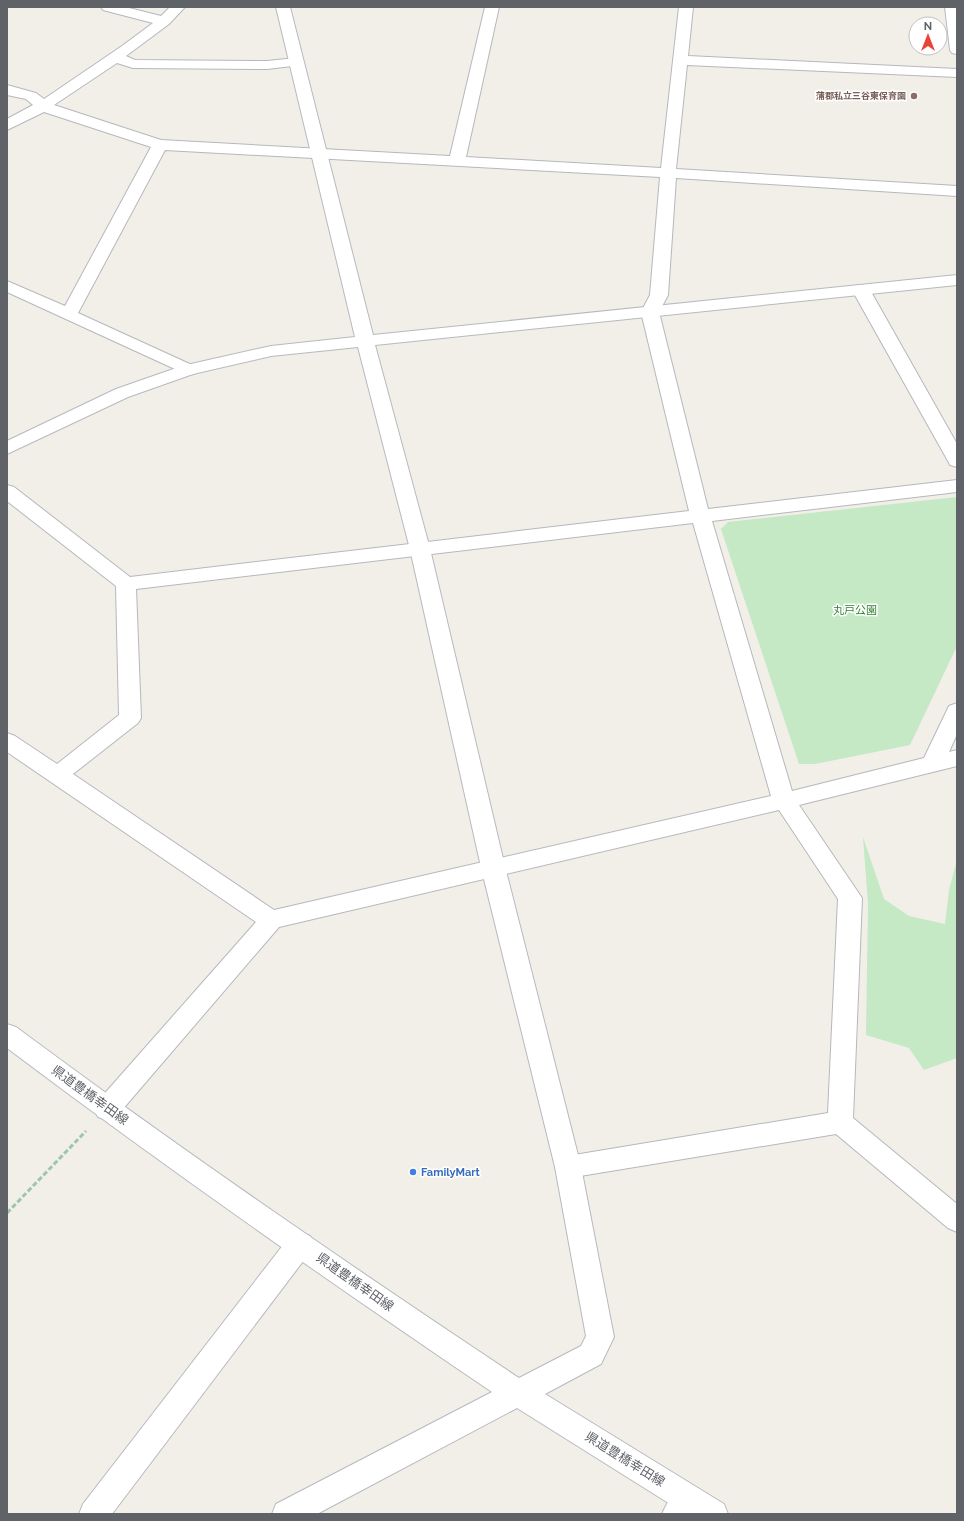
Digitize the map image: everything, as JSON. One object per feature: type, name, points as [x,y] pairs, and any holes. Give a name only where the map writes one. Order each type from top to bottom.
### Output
[{"type":"street","points":[[108,7],[164,22]]},
{"type":"street","points":[[7,125],[43,106],[116,57],[164,22],[178,7]]},
{"type":"street","points":[[282,7],[365,340],[420,550],[493,868],[568,1167],[600,1337],[591,1355],[287,1514]]},
{"type":"street","points":[[457,160],[492,7]]},
{"type":"street","points":[[686,7],[668,173],[659,295],[650,312],[700,515],[784,801],[850,898],[840,1122]]},
{"type":"street","points":[[952,7],[957,50]]},
{"type":"street","points":[[116,57],[133,64],[267,65],[296,62]]},
{"type":"street","points":[[681,60],[957,73]]},
{"type":"street","points":[[7,90],[31,96],[43,106],[160,145],[457,160],[957,191]]},
{"type":"street","points":[[69,314],[160,145]]},
{"type":"street","points":[[7,448],[122,393],[188,370],[271,351],[365,340],[957,280]]},
{"type":"street","points":[[7,286],[188,370]]},
{"type":"street","points":[[861,290],[957,461]]},
{"type":"street","points":[[7,491],[126,584],[420,550],[700,515],[957,486]]},
{"type":"street","points":[[57,775],[130,718],[126,584]]},
{"type":"street","points":[[932,764],[957,711]]},
{"type":"street","points":[[7,741],[271,920]]},
{"type":"street","points":[[107,1109],[271,920],[784,801],[957,758]]},
{"type":"street","name":"県道豊橋幸田線","points":[[7,1034],[107,1109],[425,1331],[693,1509]]},
{"type":"street","points":[[568,1167],[840,1122],[957,1220]]},
{"type":"street","points":[[94,1514],[300,1244]]},
{"type":"path","points":[[7,1213],[107,1109]]},
{"type":"green space","name":"丸戸公園","points":[[957,497],[957,646],[910,745],[815,764],[799,764],[721,529],[728,522]]},
{"type":"green space","points":[[863,837],[884,899],[909,916],[945,924],[949,890],[957,860],[957,1058],[924,1070],[909,1048],[866,1035],[868,904]]},
{"type":"place","name":"蒲郡私立三谷東保育園","points":[[914,96]]},
{"type":"place","name":"FamilyMart","points":[[413,1172]]}]
